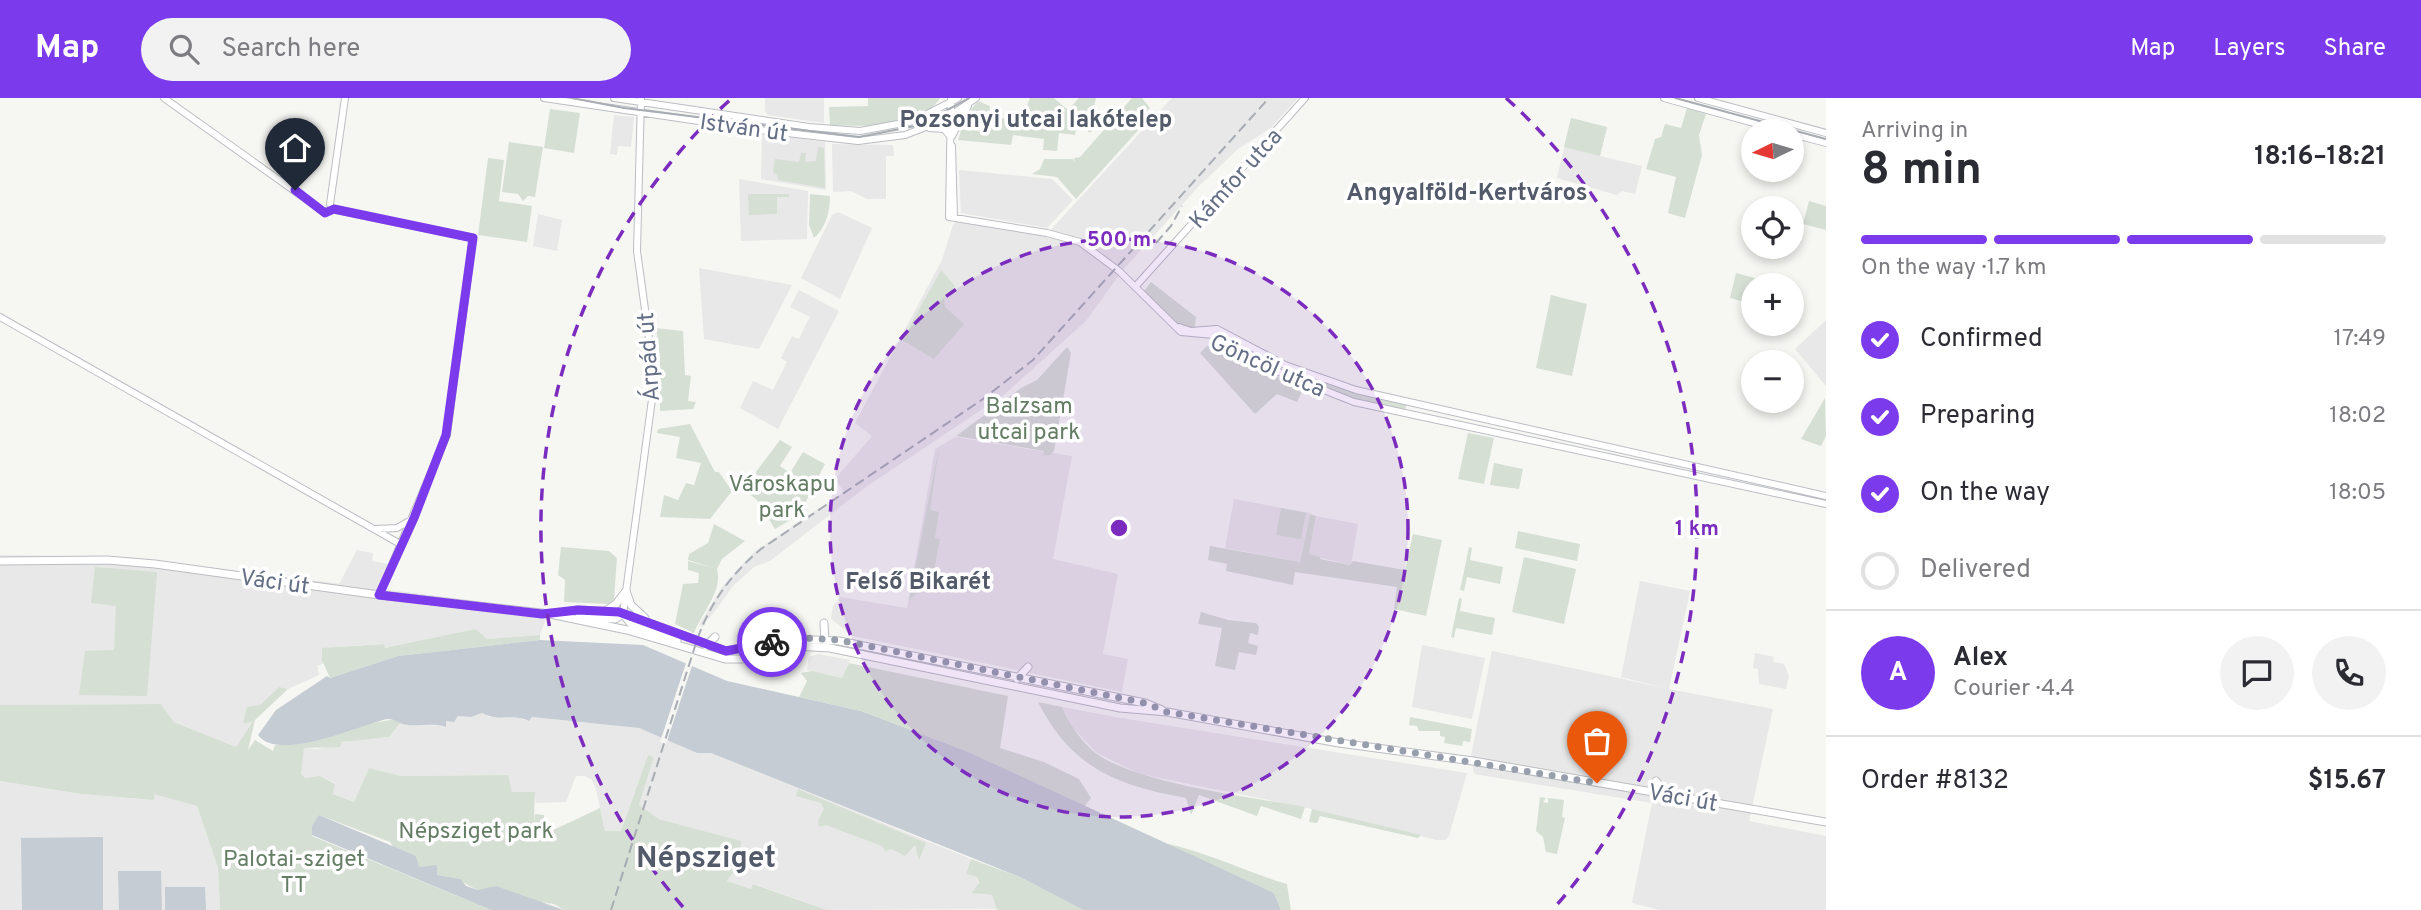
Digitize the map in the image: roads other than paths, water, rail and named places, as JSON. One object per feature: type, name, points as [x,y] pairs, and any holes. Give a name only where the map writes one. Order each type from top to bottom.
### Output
[{"type":"main road","name":"Váci út","points":[[0,561],[142,562],[379,595],[550,614],[627,630],[732,659],[794,646],[830,648],[1006,686],[1034,687],[1145,703],[1167,712],[1339,743],[1464,760],[1826,822]]},
{"type":"main road","points":[[603,611],[614,607],[626,591],[634,609],[649,621]]},
{"type":"main road","name":"Váci út","points":[[550,614],[567,610],[623,614],[649,621],[720,650],[735,651],[791,639],[839,640],[1018,679],[1034,687]]},
{"type":"main road","points":[[561,617],[615,619],[623,614],[631,624],[700,647],[715,637],[720,650]]},
{"type":"main road","points":[[830,648],[824,639],[824,623],[839,640]]},
{"type":"main road","points":[[627,630],[655,633]]},
{"type":"main road","points":[[676,640],[689,649]]},
{"type":"main road","points":[[1006,686],[1018,679],[1028,667],[1034,687]]},
{"type":"main road","points":[[1656,781],[1664,793]]},
{"type":"street","points":[[164,98],[322,208],[330,207],[473,238],[446,435],[414,518],[379,595]]},
{"type":"street","points":[[330,207],[345,98]]},
{"type":"street","name":"István út","points":[[544,98],[820,138],[885,139],[923,129],[970,104]]},
{"type":"street","name":"István út","points":[[614,98],[842,130],[891,127],[938,109],[953,99]]},
{"type":"street","points":[[951,140],[976,98]]},
{"type":"street","name":"Kámfor utca","points":[[1135,288],[1305,98]]},
{"type":"street","points":[[1664,98],[1741,120]]},
{"type":"street","points":[[1698,98],[1826,133]]},
{"type":"street","points":[[953,99],[952,217],[1047,233],[1087,245],[1173,323]]},
{"type":"street","name":"Árpád út","points":[[623,614],[653,392],[638,256],[641,100]]},
{"type":"street","points":[[923,129],[944,129],[951,140]]},
{"type":"street","points":[[1804,137],[1826,143]]},
{"type":"street","points":[[0,317],[401,545]]},
{"type":"street","name":"Göncöl utca","points":[[1173,323],[1189,331],[1220,330],[1285,365],[1369,393],[1826,496]]},
{"type":"street","name":"Göncöl utca","points":[[1173,323],[1186,335],[1214,335],[1249,360],[1354,402],[1826,504]]},
{"type":"street","points":[[1275,371],[1285,365],[1287,376]]},
{"type":"street","points":[[374,529],[404,526],[414,518]]},
{"type":"tram line","points":[[572,98],[624,108],[859,137],[920,125],[969,98]]},
{"type":"tram line","points":[[1675,98],[1826,139]]},
{"type":"railway","points":[[611,910],[697,640],[708,614],[731,579],[761,549],[983,399],[1033,360],[1269,98]]},
{"type":"railway","points":[[1156,243],[1171,226],[1182,206]]},
{"type":"district","name":"Pozsonyi utcai lakótelep","points":[[1036,119]]},
{"type":"district","name":"Angyalföld-Kertváros","points":[[1467,192]]},
{"type":"district","name":"Felső Bikarét","points":[[918,581]]},
{"type":"district","name":"Népsziget","points":[[706,857]]},
{"type":"park label","name":"Balzsam utcai park","points":[[1029,418]]},
{"type":"park label","name":"Városkapu park","points":[[782,496]]},
{"type":"park label","name":"Népsziget park","points":[[476,830]]},
{"type":"park label","name":"Palotai-sziget TT","points":[[294,871]]}]
